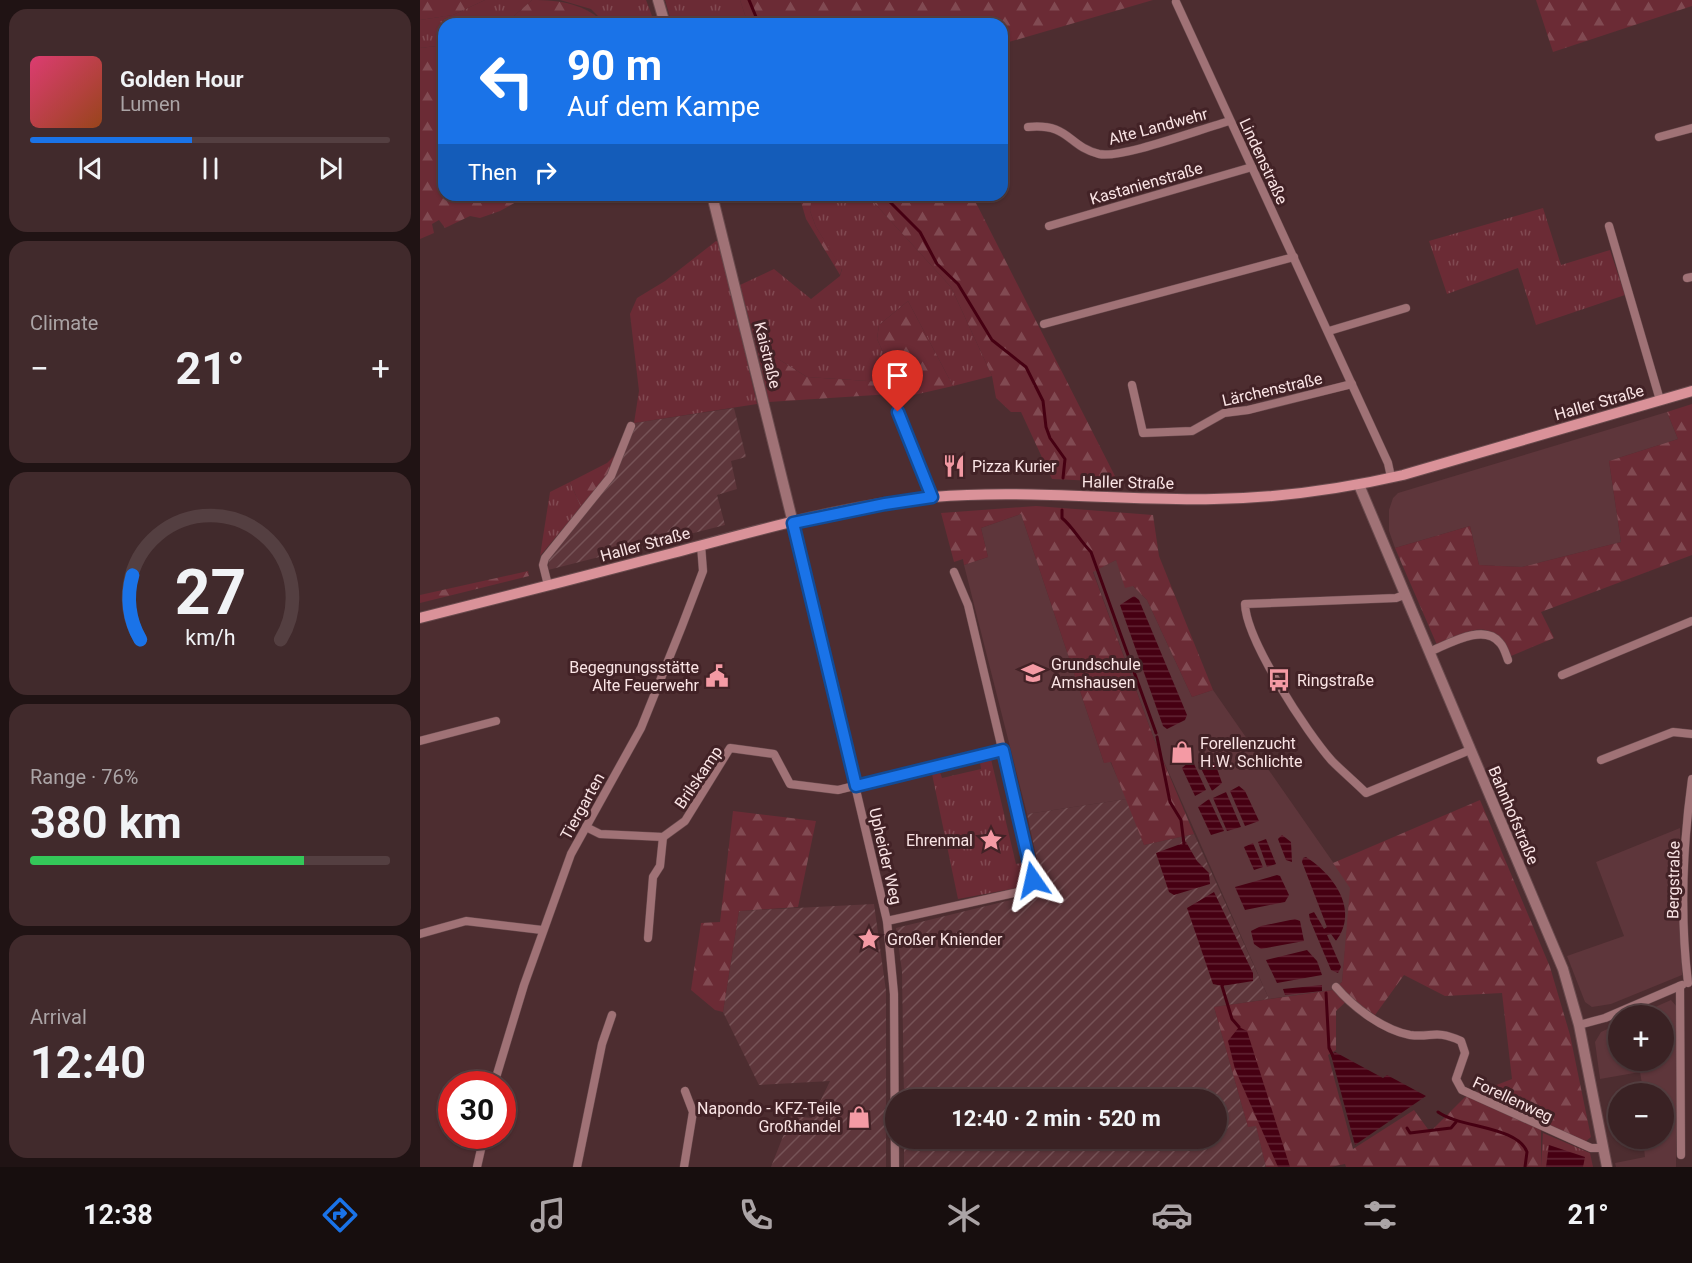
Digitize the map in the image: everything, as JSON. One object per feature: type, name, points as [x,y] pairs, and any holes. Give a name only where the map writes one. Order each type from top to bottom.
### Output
[{"type":"main road","name":"Haller Straße","points":[[420,618],[793,523],[932,497],[1004,494],[1215,499],[1286,495],[1359,484],[1391,477],[1692,391]]},
{"type":"street","points":[[658,0],[663,18]]},
{"type":"street","name":"Lindenstraße","points":[[1176,2],[1329,331],[1388,463],[1391,477]]},
{"type":"street","name":"Alte Landwehr","points":[[1028,127],[1054,127],[1089,150],[1113,155],[1230,121]]},
{"type":"street","points":[[1659,137],[1692,128]]},
{"type":"street","name":"Kastanienstraße","points":[[1049,226],[1252,166]]},
{"type":"street","name":"Kaistraße","points":[[713,201],[793,523]]},
{"type":"street","points":[[1609,226],[1660,400]]},
{"type":"street","points":[[1044,324],[1294,257]]},
{"type":"street","points":[[1329,331],[1406,308]]},
{"type":"street","name":"Lärchenstraße","points":[[1132,385],[1143,433],[1192,431],[1224,413],[1248,410],[1352,384]]},
{"type":"street","points":[[898,412],[932,497]]},
{"type":"street","points":[[548,585],[543,565],[545,558],[611,476],[631,426]]},
{"type":"street","name":"Bahnhofstraße","points":[[1359,484],[1563,969],[1579,1025],[1607,1167]]},
{"type":"street","name":"Upheider Weg","points":[[793,523],[886,921],[894,994],[895,1167]]},
{"type":"street","name":"Tiergarten","points":[[498,1071],[542,930],[571,854],[640,728],[703,571],[701,545]]},
{"type":"street","points":[[886,921],[1018,892],[1030,885],[1033,873],[968,605],[954,572]]},
{"type":"street","points":[[1404,595],[1396,598],[1345,601],[1245,604],[1246,617],[1252,635],[1294,707],[1331,760],[1366,793],[1470,750]]},
{"type":"street","points":[[1562,675],[1692,621]]},
{"type":"street","points":[[1429,652],[1474,635],[1485,634],[1500,641],[1509,660]]},
{"type":"street","points":[[420,741],[496,721]]},
{"type":"street","points":[[1601,760],[1673,732],[1692,734]]},
{"type":"street","name":"Brilskamp","points":[[663,837],[685,821],[730,748],[774,754],[790,784],[838,790],[856,786]]},
{"type":"street","points":[[856,786],[1003,750]]},
{"type":"street","name":"Bergstraße","points":[[1690,982],[1685,915],[1686,838],[1692,778]]},
{"type":"street","points":[[586,827],[600,834],[663,837],[660,866],[653,877],[648,938]]},
{"type":"street","points":[[420,934],[466,921],[542,930]]},
{"type":"street","points":[[1579,1025],[1605,1018],[1690,982]]},
{"type":"street","points":[[1680,986],[1681,1155]]},
{"type":"street","name":"Forellenweg","points":[[1336,987],[1346,999],[1393,1029],[1412,1035],[1444,1033],[1461,1041],[1465,1053],[1456,1083],[1469,1094],[1591,1148],[1603,1148]]},
{"type":"street","points":[[578,1167],[602,1044],[612,1015]]},
{"type":"street","points":[[684,1167],[693,1112],[685,1091]]},
{"type":"street","points":[[477,1167],[481,1149]]},
{"type":"shaded area","points":[[734,408],[746,457],[731,461],[737,489],[717,495],[725,525],[548,570],[549,557],[612,479],[634,423]]},
{"type":"shaded area","points":[[1667,412],[1678,439],[1609,461],[1621,542],[1522,567],[1479,565],[1470,526],[1395,548],[1389,531],[1389,510],[1393,498],[1398,493]]},
{"type":"shaded area","name":"Grundschule Amshausen","points":[[1021,514],[1104,763],[1110,761],[1127,799],[1027,814],[964,565],[988,557],[981,528]]},
{"type":"shaded area","points":[[1116,560],[1133,586],[1147,600],[1192,697],[1213,690],[1351,888],[1342,982],[1333,990],[1269,999],[1154,739],[1093,571]]},
{"type":"shaded area","points":[[1134,596],[1139,600],[1187,715],[1185,720],[1167,729],[1163,726],[1120,605]]},
{"type":"shaded area","points":[[1205,755],[1216,766],[1222,783],[1212,791],[1198,762]]},
{"type":"shaded area","points":[[1189,762],[1194,764],[1206,790],[1195,796],[1182,768]]},
{"type":"shaded area","points":[[1239,786],[1245,791],[1259,821],[1245,826],[1230,791]]},
{"type":"shaded area","points":[[1226,792],[1241,827],[1227,831],[1213,798]]},
{"type":"shaded area","points":[[1127,799],[1144,845],[1194,834],[1269,999],[1214,1007],[1248,1127],[1256,1125],[1266,1167],[904,1167],[904,1149],[1227,1149],[1227,1089],[904,1089],[902,971],[896,928],[1036,892],[1041,878],[1027,814]]},
{"type":"shaded area","points":[[1209,799],[1224,831],[1211,835],[1198,807]]},
{"type":"shaded area","points":[[1680,828],[1682,975],[1611,1004],[1592,1007],[1585,1002],[1567,956],[1624,936],[1596,862]]},
{"type":"shaded area","points":[[1282,835],[1291,842],[1292,862],[1286,860],[1278,839]]},
{"type":"shaded area","points":[[1266,839],[1276,864],[1267,867],[1258,842]]},
{"type":"shaded area","points":[[1186,842],[1197,861],[1209,873],[1210,884],[1174,895],[1169,892],[1156,853]]},
{"type":"shaded area","points":[[1253,843],[1263,867],[1254,870],[1244,847]]},
{"type":"shaded area","points":[[1306,857],[1334,883],[1344,905],[1343,929],[1336,941],[1331,934],[1327,935],[1341,967],[1338,973],[1331,970],[1310,920],[1309,914],[1314,912],[1324,929],[1327,927],[1302,862]]},
{"type":"shaded area","points":[[1280,876],[1289,895],[1285,902],[1245,910],[1235,887]]},
{"type":"shaded area","points":[[1214,892],[1253,973],[1253,981],[1222,986],[1213,984],[1187,908]]},
{"type":"shaded area","points":[[874,904],[886,991],[886,1167],[771,1167],[791,1116],[812,1118],[830,1081],[759,1085],[723,1012],[739,911]]},
{"type":"shaded area","points":[[1295,919],[1300,921],[1304,941],[1261,949],[1254,944],[1251,931],[1261,926]]},
{"type":"shaded area","points":[[1307,950],[1317,961],[1322,975],[1277,983],[1266,960]]},
{"type":"shaded area","points":[[1322,985],[1322,991],[1285,995],[1283,989]]},
{"type":"shaded area","points":[[1671,1000],[1677,1007],[1676,1167],[1616,1167],[1615,1163],[1645,1157],[1644,1149],[1674,1149],[1674,1083],[1642,1083],[1640,1072],[1600,1079],[1595,1042],[1601,1032],[1608,1029],[1608,1071],[1674,1071],[1674,1005],[1660,1005]]},
{"type":"shaded area","points":[[1239,1027],[1247,1031],[1290,1167],[1278,1167],[1235,1069],[1228,1041]]},
{"type":"shaded area","points":[[1335,1052],[1383,1078],[1387,1075],[1426,1096],[1355,1145],[1331,1055]]},
{"type":"shaded area","points":[[1549,1145],[1585,1157],[1583,1167],[1546,1167]]},
{"type":"green space","points":[[420,0],[485,0],[453,15],[420,20]]},
{"type":"green space","points":[[485,0],[532,0],[512,18],[438,18],[438,46],[420,48],[420,20],[453,15]]},
{"type":"green space","points":[[532,0],[572,4],[599,18],[512,18]]},
{"type":"green space","points":[[560,0],[646,0],[653,18],[600,18],[591,9]]},
{"type":"green space","points":[[665,0],[740,0],[746,18],[670,18]]},
{"type":"green space","points":[[740,0],[1153,0],[1008,42],[1008,18],[746,18]]},
{"type":"green space","points":[[1536,0],[1692,0],[1692,6],[1553,52]]},
{"type":"green space","points":[[438,46],[438,201],[518,201],[500,211],[480,218],[470,216],[445,228],[439,220],[432,224],[434,233],[420,239],[420,48]]},
{"type":"green space","points":[[801,201],[811,201],[810,211],[816,227],[842,268],[840,275],[806,219]]},
{"type":"green space","points":[[811,201],[872,201],[951,287],[992,376],[953,386],[908,301],[879,325],[877,339],[891,369],[883,382],[807,377],[756,345],[740,285],[774,269],[811,299],[840,276],[842,269],[816,227],[810,211]]},
{"type":"green space","points":[[872,201],[975,201],[1118,482],[1052,479],[1021,412],[1011,412],[996,398],[992,376],[951,287]]},
{"type":"green space","points":[[1543,208],[1561,265],[1610,250],[1625,295],[1536,325],[1518,268],[1447,294],[1429,241]]},
{"type":"green space","points":[[716,241],[719,242],[757,404],[634,423],[639,391],[630,314],[637,298],[665,281]]},
{"type":"green space","points":[[908,301],[953,386],[905,397],[891,394],[769,402],[756,345],[807,377],[883,382],[891,369],[877,339],[879,325]]},
{"type":"green space","points":[[1692,404],[1692,555],[1541,612],[1554,638],[1511,656],[1503,643],[1487,630],[1470,631],[1437,645],[1395,548],[1470,526],[1479,565],[1522,567],[1621,542],[1609,461],[1678,439],[1667,412]]},
{"type":"green space","points":[[617,453],[608,474],[581,507],[570,482],[607,463]]},
{"type":"green space","points":[[570,482],[581,507],[540,556],[550,492]]},
{"type":"green space","points":[[1036,506],[1153,515],[1159,556],[1213,690],[1192,697],[1147,600],[1133,586],[1125,588],[1116,560],[1093,572],[1154,739],[1194,834],[1144,845],[1111,762],[1104,763],[1021,514],[981,528],[988,557],[964,565],[963,559],[954,562],[941,513]]},
{"type":"green space","points":[[528,571],[529,576],[420,603],[420,595]]},
{"type":"green space","points":[[991,759],[1016,864],[1026,862],[1027,878],[1017,888],[958,899],[932,774],[940,772],[942,778],[981,769],[980,762]]},
{"type":"green space","points":[[1480,800],[1550,967],[1570,1035],[1591,1137],[1585,1142],[1541,1122],[1541,1167],[1346,1167],[1345,1164],[1331,1167],[1266,1167],[1256,1126],[1248,1127],[1214,1007],[1333,990],[1342,982],[1350,888],[1333,863]],"holes":[[[1404,975],[1445,996],[1502,993],[1512,1079],[1465,1097],[1430,1132],[1414,1110],[1353,1149],[1328,1055],[1336,1050],[1336,1011],[1350,998],[1375,1015]]]},
{"type":"green space","points":[[733,811],[816,821],[798,907],[739,911],[723,1012],[715,1010],[691,990],[701,923],[720,922]]},
{"type":"green space","points":[[1543,1133],[1590,1153],[1593,1167],[1541,1167]]},
{"type":"waterway","points":[[749,0],[756,18]]},
{"type":"waterway","points":[[889,201],[920,232],[937,264],[958,284],[992,340],[1026,367],[1043,401],[1046,427],[1050,438],[1065,459],[1063,478]]},
{"type":"waterway","points":[[1062,510],[1062,518],[1091,552],[1156,733]]},
{"type":"waterway","points":[[1157,737],[1170,802],[1181,820],[1184,844]]},
{"type":"waterway","points":[[1224,982],[1222,986],[1232,1019],[1239,1027]]},
{"type":"waterway","points":[[1326,993],[1329,1048],[1333,1056]]},
{"type":"waterway","points":[[1438,1112],[1512,1137],[1521,1143],[1527,1152],[1525,1167]]},
{"type":"waterway","points":[[1407,1128],[1410,1133],[1451,1128],[1456,1122]]},
{"type":"place","name":"Pizza Kurier","points":[[954,466]]},
{"type":"place","name":"Grundschule Amshausen","points":[[1033,673]]},
{"type":"place","name":"Begegnungsstätte Alte Feuerwehr","points":[[717,676]]},
{"type":"place","name":"Ringstraße","points":[[1279,680]]},
{"type":"place","name":"Forellenzucht H.W. Schlichte","points":[[1182,752]]},
{"type":"place","name":"Ehrenmal","points":[[991,840]]},
{"type":"place","name":"Großer Kniender","points":[[869,939]]},
{"type":"place","name":"Napondo - KFZ-Teile Großhandel","points":[[859,1117]]},
{"type":"route","points":[[898,412],[932,497],[793,523],[856,786],[934,765],[1003,750],[1033,880]]}]
